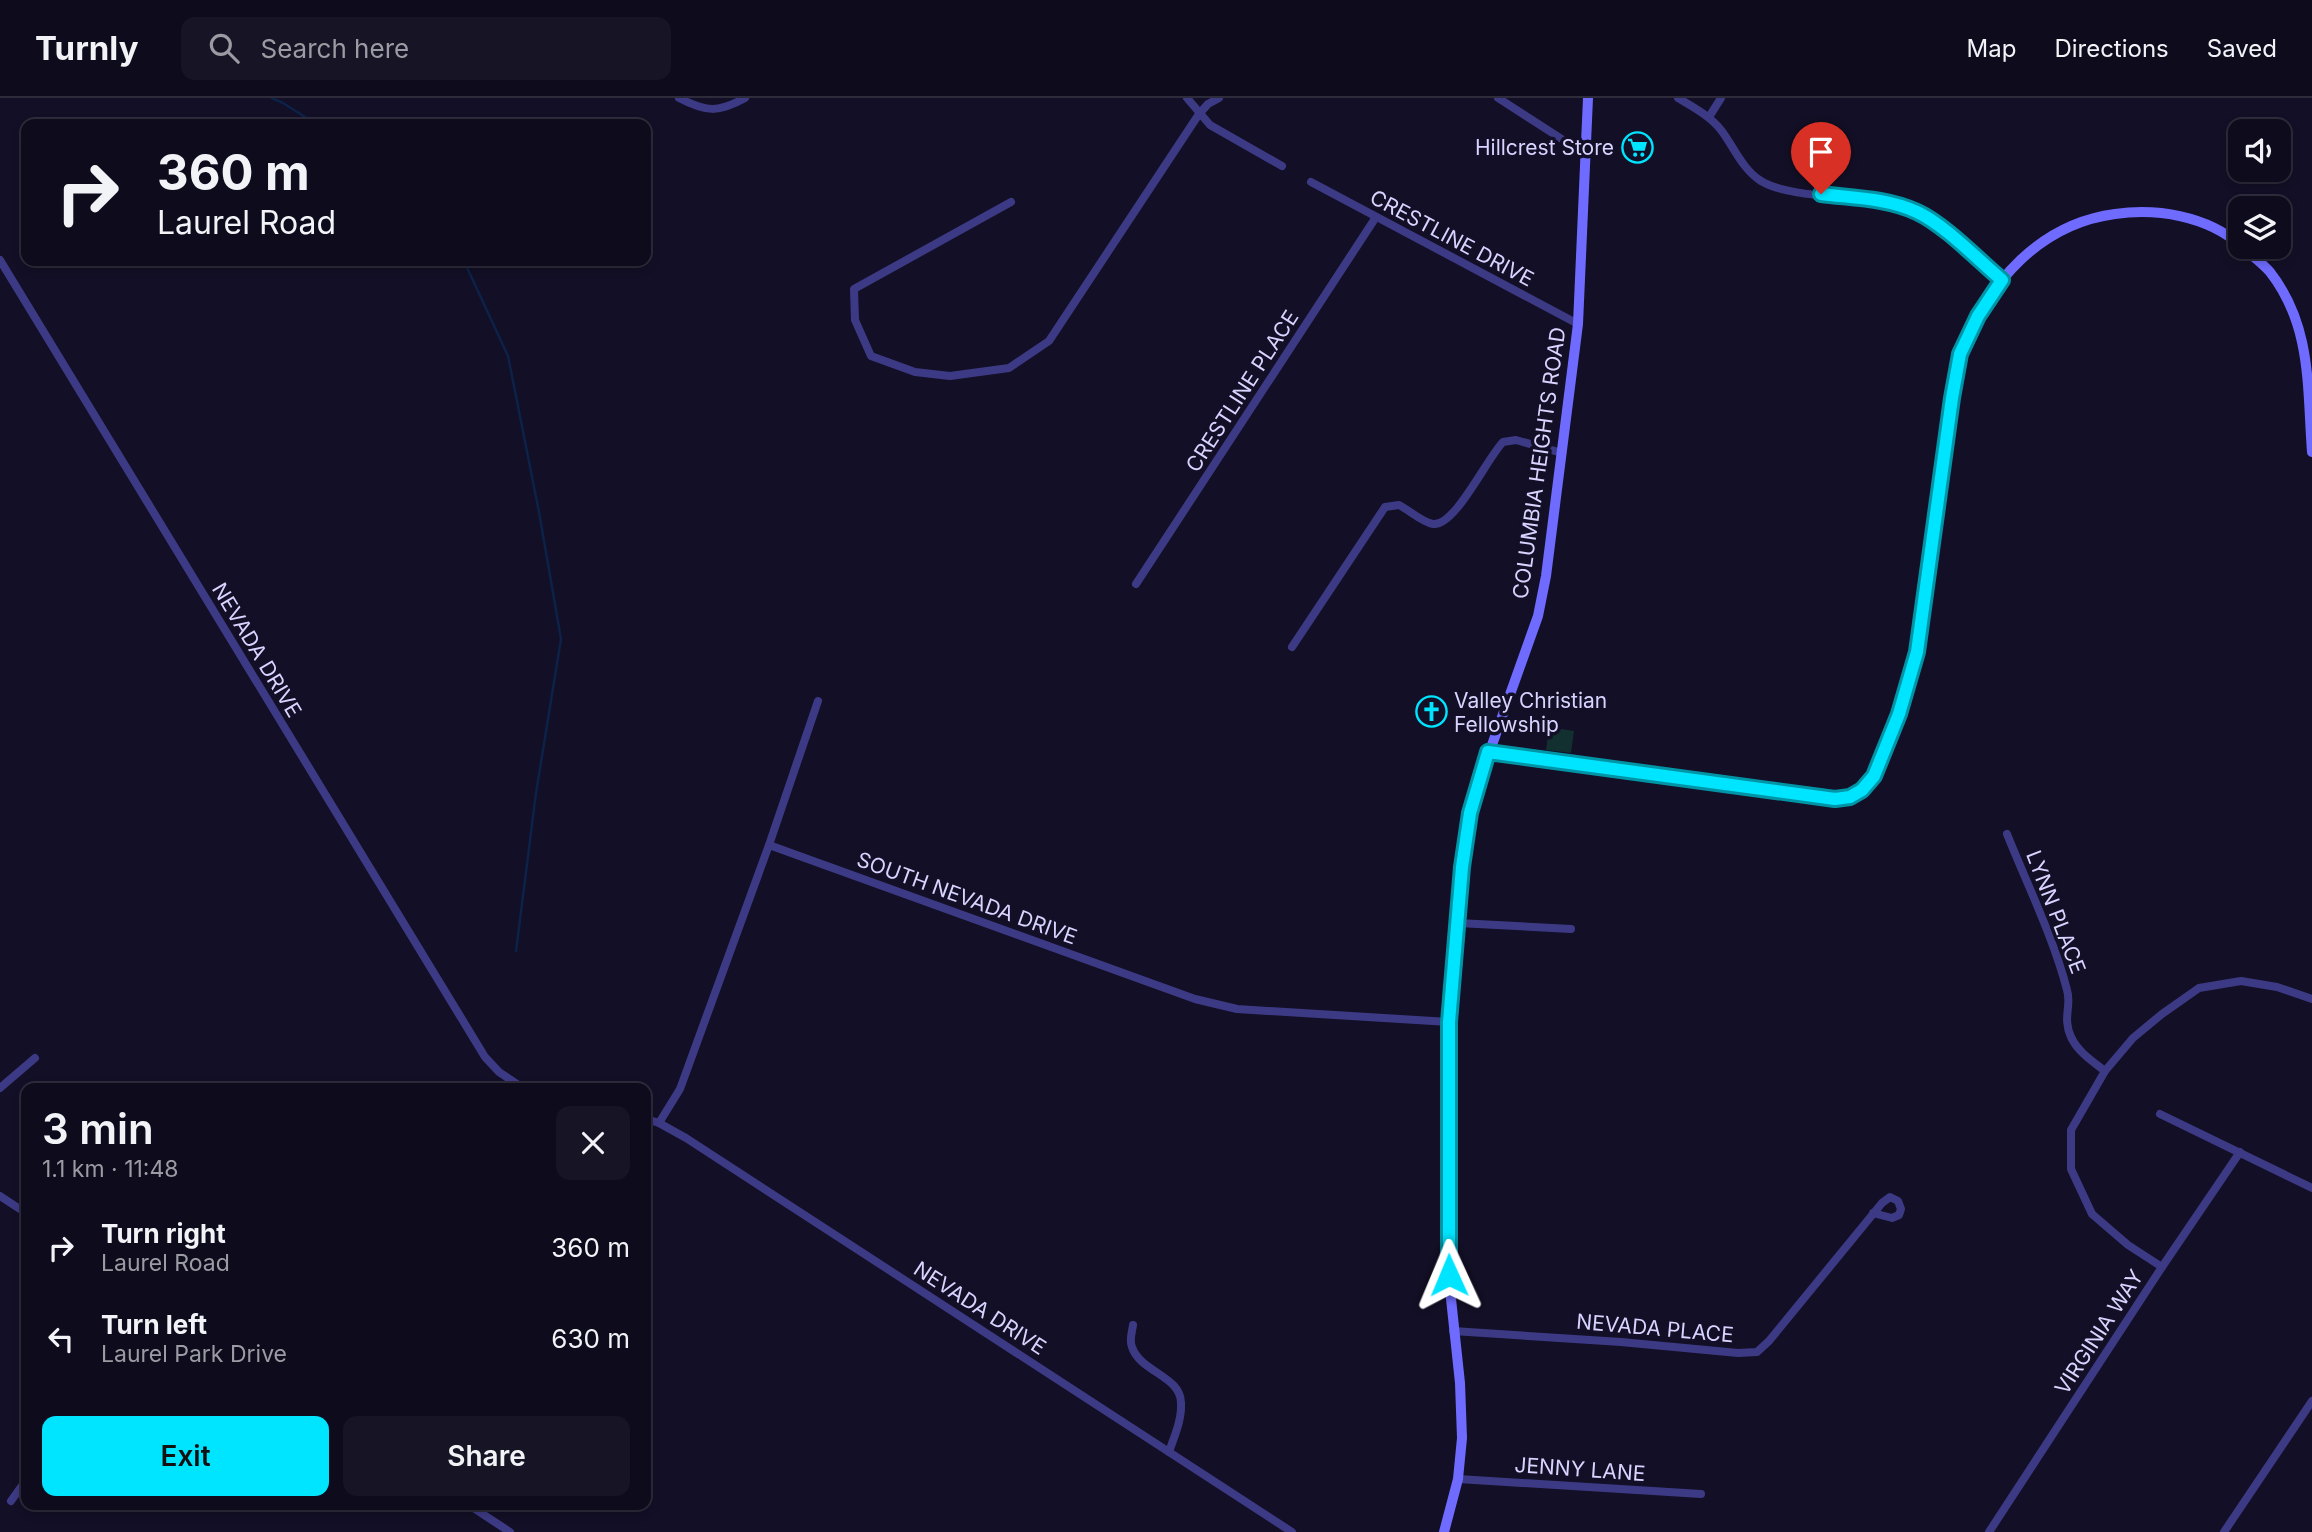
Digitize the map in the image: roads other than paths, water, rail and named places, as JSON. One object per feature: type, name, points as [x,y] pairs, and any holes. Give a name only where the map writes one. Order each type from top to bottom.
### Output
[{"type":"street","points":[[679,98],[700,108],[718,110],[745,98]]},
{"type":"street","points":[[1187,98],[1199,114],[1221,132],[1282,166]]},
{"type":"street","points":[[1011,202],[854,289],[855,320],[872,356],[915,372],[950,376],[1009,368],[1049,341],[1199,114],[1208,104],[1219,98]]},
{"type":"street","points":[[1499,98],[1585,154]]},
{"type":"street","name":"COLUMBIA HEIGHTS ROAD","points":[[1444,1532],[1458,1479],[1462,1438],[1460,1383],[1449,1280],[1447,1195],[1449,1022],[1462,867],[1470,813],[1488,752],[1538,617],[1546,576],[1578,324],[1587,98]]},
{"type":"street","points":[[1678,98],[1709,117],[1721,129],[1751,174],[1762,182],[1781,188],[1898,205],[1918,212],[1936,223],[2002,280]]},
{"type":"street","points":[[1709,117],[1721,98]]},
{"type":"street","name":"CRESTLINE DRIVE","points":[[1311,182],[1578,324]]},
{"type":"street","points":[[1488,752],[1835,799],[1850,797],[1862,790],[1874,776],[1890,740],[1917,652],[1952,398],[1960,354],[1978,316],[2002,280],[2044,239],[2091,217],[2128,212],[2168,213],[2197,221],[2228,239]]},
{"type":"street","name":"CRESTLINE PLACE","points":[[1136,584],[1376,217]]},
{"type":"street","points":[[2256,259],[2269,270],[2288,296],[2299,319],[2306,352],[2312,452]]},
{"type":"street","name":"NEVADA DRIVE","points":[[0,260],[485,1057],[499,1072],[516,1083]]},
{"type":"street","points":[[1292,647],[1385,507],[1399,505],[1428,523],[1442,523],[1458,508],[1503,442],[1516,440],[1562,453]]},
{"type":"street","points":[[659,1123],[680,1089],[818,701]]},
{"type":"street","name":"LYNN PLACE","points":[[2007,834],[2069,994],[2065,1018],[2071,1038],[2085,1056],[2105,1071]]},
{"type":"street","name":"SOUTH NEVADA DRIVE","points":[[769,845],[1195,999],[1237,1009],[1449,1022]]},
{"type":"street","points":[[1458,923],[1571,929]]},
{"type":"street","points":[[2162,1267],[2128,1245],[2092,1214],[2071,1169],[2071,1130],[2105,1071],[2133,1038],[2199,988],[2241,981],[2277,987],[2312,999]]},
{"type":"street","points":[[0,1088],[36,1058]]},
{"type":"street","points":[[2160,1114],[2312,1188]]},
{"type":"street","name":"NEVADA DRIVE","points":[[651,1121],[686,1138],[1292,1532]]},
{"type":"street","name":"VIRGINIA WAY","points":[[1989,1532],[2240,1152]]},
{"type":"street","points":[[0,1196],[21,1210]]},
{"type":"street","name":"NEVADA PLACE","points":[[1453,1331],[1738,1353],[1757,1352],[1769,1341],[1873,1213]]},
{"type":"street","points":[[1133,1325],[1130,1345],[1138,1359],[1178,1388],[1181,1403],[1169,1452]]},
{"type":"street","points":[[2224,1532],[2312,1401]]},
{"type":"street","name":"JENNY LANE","points":[[1458,1479],[1701,1494]]},
{"type":"street","points":[[11,1501],[21,1487]]},
{"type":"street","points":[[477,1510],[510,1532]]},
{"type":"waterway","points":[[272,98],[308,119]]},
{"type":"waterway","points":[[466,266],[508,356],[561,639],[536,793],[516,951]]},
{"type":"place","name":"Hillcrest Store","points":[[1637,147]]},
{"type":"place","name":"Valley Christian Fellowship","points":[[1431,712]]}]
